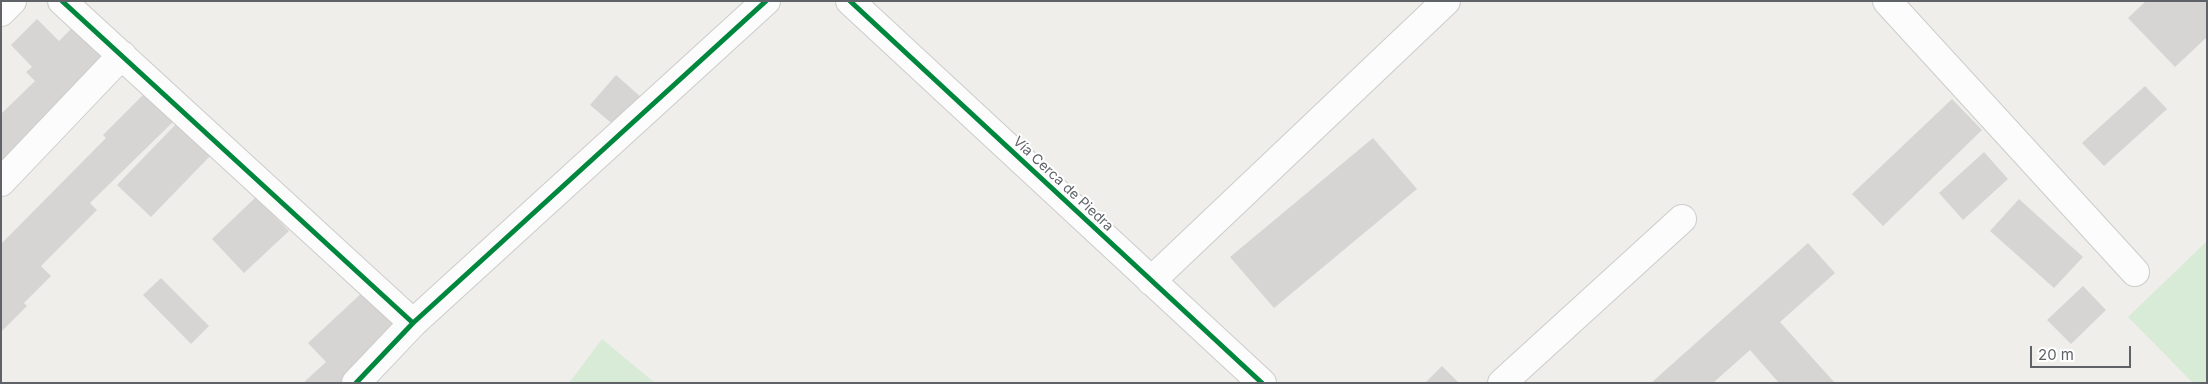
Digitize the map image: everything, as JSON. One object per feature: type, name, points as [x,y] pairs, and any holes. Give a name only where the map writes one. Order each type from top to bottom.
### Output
[{"type":"street","points":[[1,12],[12,1]]},
{"type":"street","points":[[62,1],[413,323]]},
{"type":"street","points":[[356,383],[413,323],[766,1]]},
{"type":"street","name":"Vía Cerca de Piedra","points":[[850,1],[1262,383]]},
{"type":"street","points":[[1150,281],[1446,1]]},
{"type":"street","points":[[1887,1],[2135,272]]},
{"type":"street","points":[[1,182],[122,55]]},
{"type":"street","points":[[1502,383],[1682,219]]},
{"type":"green space","points":[[2207,241],[2207,383],[2193,383],[2128,317]]},
{"type":"green space","points":[[602,339],[655,383],[569,383]]},
{"type":"building","points":[[2146,1],[2207,1],[2207,37],[2175,67],[2128,18]]},
{"type":"building","points":[[37,19],[59,41],[74,26],[119,71],[1,191],[1,114],[35,81],[26,72],[32,67],[11,45]]},
{"type":"building","points":[[616,75],[642,98],[616,127],[590,105]]},
{"type":"building","points":[[2145,86],[2167,109],[2104,166],[2082,143]]},
{"type":"building","points":[[148,90],[177,118],[90,203],[97,210],[41,266],[51,276],[24,303],[27,306],[1,332],[1,244],[106,138],[103,135]]},
{"type":"building","points":[[1952,99],[1982,130],[1883,226],[1852,194]]},
{"type":"building","points":[[179,121],[213,153],[151,217],[117,185]]},
{"type":"building","points":[[1373,138],[1417,189],[1274,308],[1230,257]]},
{"type":"building","points":[[1984,152],[2008,179],[1963,220],[1939,193]]},
{"type":"building","points":[[256,197],[289,231],[244,273],[212,239]]},
{"type":"building","points":[[2019,199],[2083,257],[2054,288],[1990,231]]},
{"type":"building","points":[[1808,243],[1835,273],[1780,322],[1835,383],[1779,383],[1750,350],[1713,383],[1651,383]]},
{"type":"building","points":[[161,278],[209,326],[191,344],[143,295]]},
{"type":"building","points":[[2083,286],[2106,310],[2071,344],[2047,320]]},
{"type":"building","points":[[366,289],[410,336],[361,383],[303,383],[326,362],[308,343]]},
{"type":"building","points":[[1442,366],[1459,383],[1425,383]]},
{"type":"cycle path","points":[[62,1],[413,323]]},
{"type":"cycle path","points":[[356,383],[413,323],[766,1]]},
{"type":"cycle path","points":[[850,1],[1262,383]]}]
